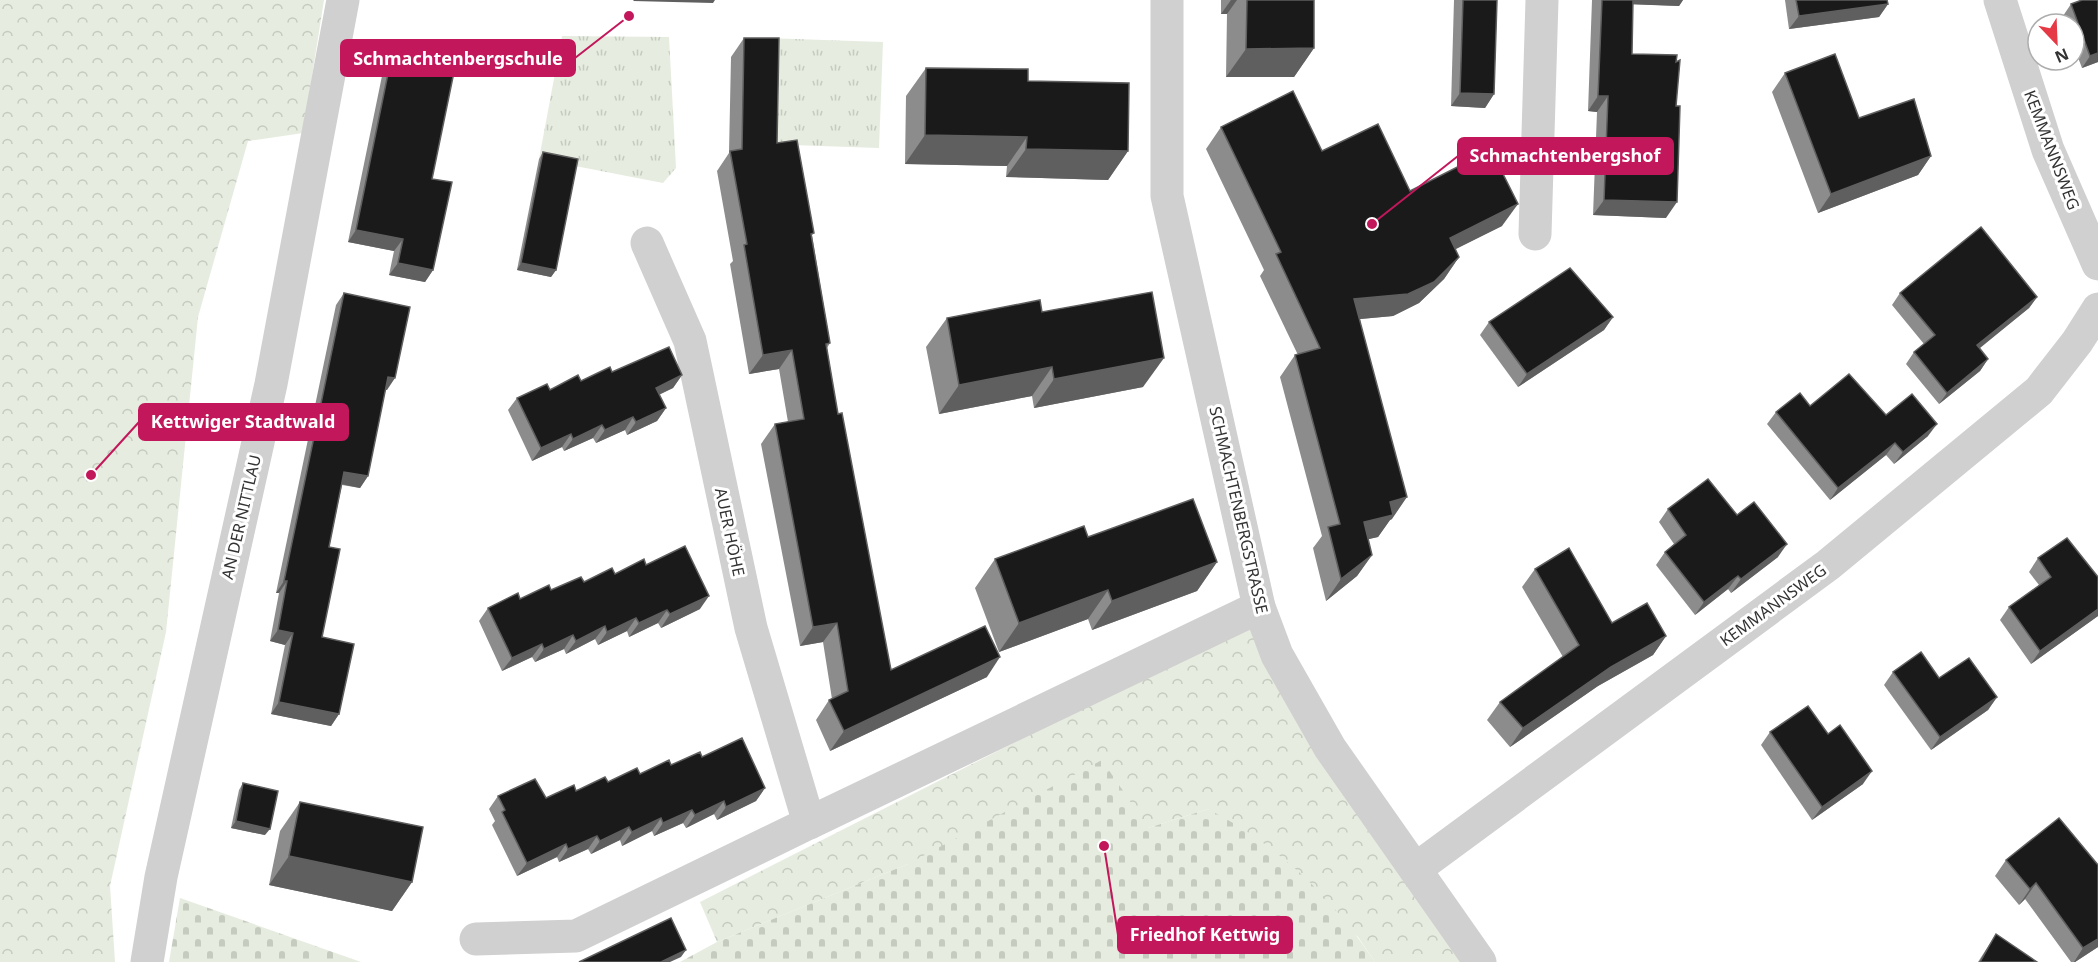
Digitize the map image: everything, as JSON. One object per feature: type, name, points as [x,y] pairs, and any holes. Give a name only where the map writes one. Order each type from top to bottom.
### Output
[{"type":"street","name":"AN DER NITTLAU","points":[[147,962],[161,877],[271,384],[343,0]]},
{"type":"street","name":"SCHMACHTENBERGSTRASSE","points":[[1167,0],[1167,196],[1259,607],[1277,655],[1330,748],[1417,868],[1480,962]]},
{"type":"street","points":[[1535,234],[1542,0]]},
{"type":"street","name":"KEMMANNSWEG","points":[[2000,0],[2048,150],[2098,264]]},
{"type":"street","name":"AUER HÖHE","points":[[647,243],[690,341],[751,628],[809,823]]},
{"type":"street","name":"KEMMANNSWEG","points":[[1417,868],[1828,565],[1883,520],[2039,391],[2078,342],[2098,309]]},
{"type":"street","points":[[476,939],[576,936],[1259,607]]},
{"type":"green space","points":[[0,0],[324,0],[303,133],[248,141],[198,317],[166,632],[110,886],[115,962],[0,962]]},
{"type":"green space","points":[[562,36],[669,37],[676,168],[663,183],[539,159]]},
{"type":"green space","points":[[765,38],[883,42],[879,148],[763,144]]},
{"type":"green space","points":[[1252,622],[1466,962],[1375,962],[1358,937],[1208,809],[1148,828],[908,864],[717,942],[700,902]]},
{"type":"green space","points":[[1102,760],[1148,828],[1208,809],[1233,823],[1280,856],[1301,874],[1340,915],[1375,962],[680,962],[717,942],[908,864]]},
{"type":"green space","points":[[180,898],[361,962],[169,962]]},
{"type":"building","points":[[1247,0],[1314,0],[1314,48],[1246,49]]},
{"type":"building","points":[[1463,0],[1497,0],[1494,94],[1460,93]]},
{"type":"building","points":[[1602,0],[1633,0],[1632,54],[1677,55],[1676,62],[1680,60],[1676,106],[1680,106],[1677,202],[1604,200],[1608,96],[1598,96]]},
{"type":"building","points":[[1796,0],[1887,0],[1888,4],[1799,16]]},
{"type":"building","points":[[2082,0],[2098,0],[2098,53],[2090,56],[2086,45],[2086,12],[2074,12],[2071,4]]},
{"type":"building","points":[[744,38],[779,38],[777,143],[797,140],[814,233],[811,234],[830,343],[826,344],[838,414],[842,413],[891,670],[985,626],[1000,657],[844,731],[829,700],[848,691],[837,623],[813,627],[775,424],[804,419],[792,350],[763,355],[744,245],[747,244],[730,151],[742,149]]},
{"type":"building","points":[[1835,54],[1859,118],[1914,99],[1931,156],[1831,194],[1785,73]]},
{"type":"building","points":[[391,59],[454,72],[432,179],[452,182],[433,270],[398,263],[403,239],[356,230]]},
{"type":"building","points":[[926,68],[1028,69],[1028,81],[1129,83],[1128,151],[1026,149],[1027,137],[925,135]]},
{"type":"building","points":[[1293,91],[1322,151],[1378,124],[1410,191],[1491,150],[1518,204],[1450,238],[1459,257],[1434,282],[1408,294],[1354,299],[1407,497],[1390,502],[1393,515],[1364,522],[1372,555],[1341,579],[1328,527],[1340,524],[1295,355],[1320,348],[1276,254],[1281,252],[1221,127]]},
{"type":"building","points":[[543,152],[578,159],[556,270],[521,263]]},
{"type":"building","points":[[1981,227],[2037,297],[1977,345],[1988,359],[1947,393],[1914,352],[1935,335],[1900,293]]},
{"type":"building","points":[[1570,268],[1613,317],[1527,374],[1489,322]]},
{"type":"building","points":[[1152,292],[1164,358],[1054,379],[1052,367],[959,385],[947,318],[1040,300],[1042,312]]},
{"type":"building","points":[[344,293],[410,307],[395,378],[388,377],[368,476],[344,472],[329,547],[340,549],[322,637],[354,644],[339,714],[279,702],[293,633],[278,630],[287,581],[284,581]]},
{"type":"building","points":[[669,347],[682,375],[656,388],[666,408],[636,422],[633,417],[605,430],[602,425],[573,439],[571,434],[541,448],[517,398],[547,384],[550,390],[578,375],[581,381],[610,367],[612,372]]},
{"type":"building","points":[[1849,374],[1886,415],[1912,394],[1937,424],[1903,452],[1895,443],[1838,488],[1776,412],[1800,393],[1810,406]]},
{"type":"building","points":[[1708,479],[1737,515],[1754,502],[1787,544],[1741,579],[1738,576],[1704,602],[1665,552],[1686,535],[1668,509]]},
{"type":"building","points":[[1193,499],[1217,562],[1112,601],[1108,590],[1019,623],[995,559],[1084,526],[1088,537]]},
{"type":"building","points":[[2067,538],[2098,577],[2098,609],[2040,651],[2009,607],[2051,577],[2038,558]]},
{"type":"building","points":[[685,546],[709,596],[670,614],[667,610],[639,623],[636,618],[607,632],[605,626],[576,641],[573,635],[544,649],[542,644],[512,658],[488,608],[518,593],[520,599],[549,585],[551,590],[581,577],[584,582],[612,568],[615,574],[644,559],[646,565]]},
{"type":"building","points":[[1569,548],[1612,623],[1647,603],[1666,636],[1611,667],[1523,728],[1500,702],[1579,645],[1535,569]]},
{"type":"building","points":[[1921,652],[1939,678],[1969,658],[1997,697],[1940,737],[1893,672]]},
{"type":"building","points":[[1808,706],[1828,734],[1840,725],[1872,771],[1822,807],[1770,732]]},
{"type":"building","points":[[742,738],[765,788],[726,807],[724,801],[695,815],[692,810],[663,823],[661,818],[632,832],[629,827],[600,841],[597,836],[568,849],[566,844],[527,863],[502,812],[505,810],[498,796],[535,779],[546,798],[574,785],[576,791],[605,777],[608,782],[637,768],[640,774],[669,760],[671,765],[700,752],[702,757]]},
{"type":"building","points":[[243,783],[278,791],[270,829],[236,821]]},
{"type":"building","points":[[300,802],[423,827],[412,882],[289,856]]},
{"type":"building","points":[[2059,818],[2098,865],[2098,939],[2083,948],[2036,883],[2030,889],[2006,860]]},
{"type":"building","points":[[671,918],[686,950],[661,962],[579,962]]},
{"type":"building","points":[[1996,934],[2037,962],[1980,962]]},
{"type":"place","name":"Schmachtenbergschule","points":[[629,16]]},
{"type":"place","name":"Schmachtenbergshof","points":[[1372,224]]},
{"type":"place","name":"Kettwiger Stadtwald","points":[[91,475]]},
{"type":"place","name":"Friedhof Kettwig","points":[[1104,846]]}]
